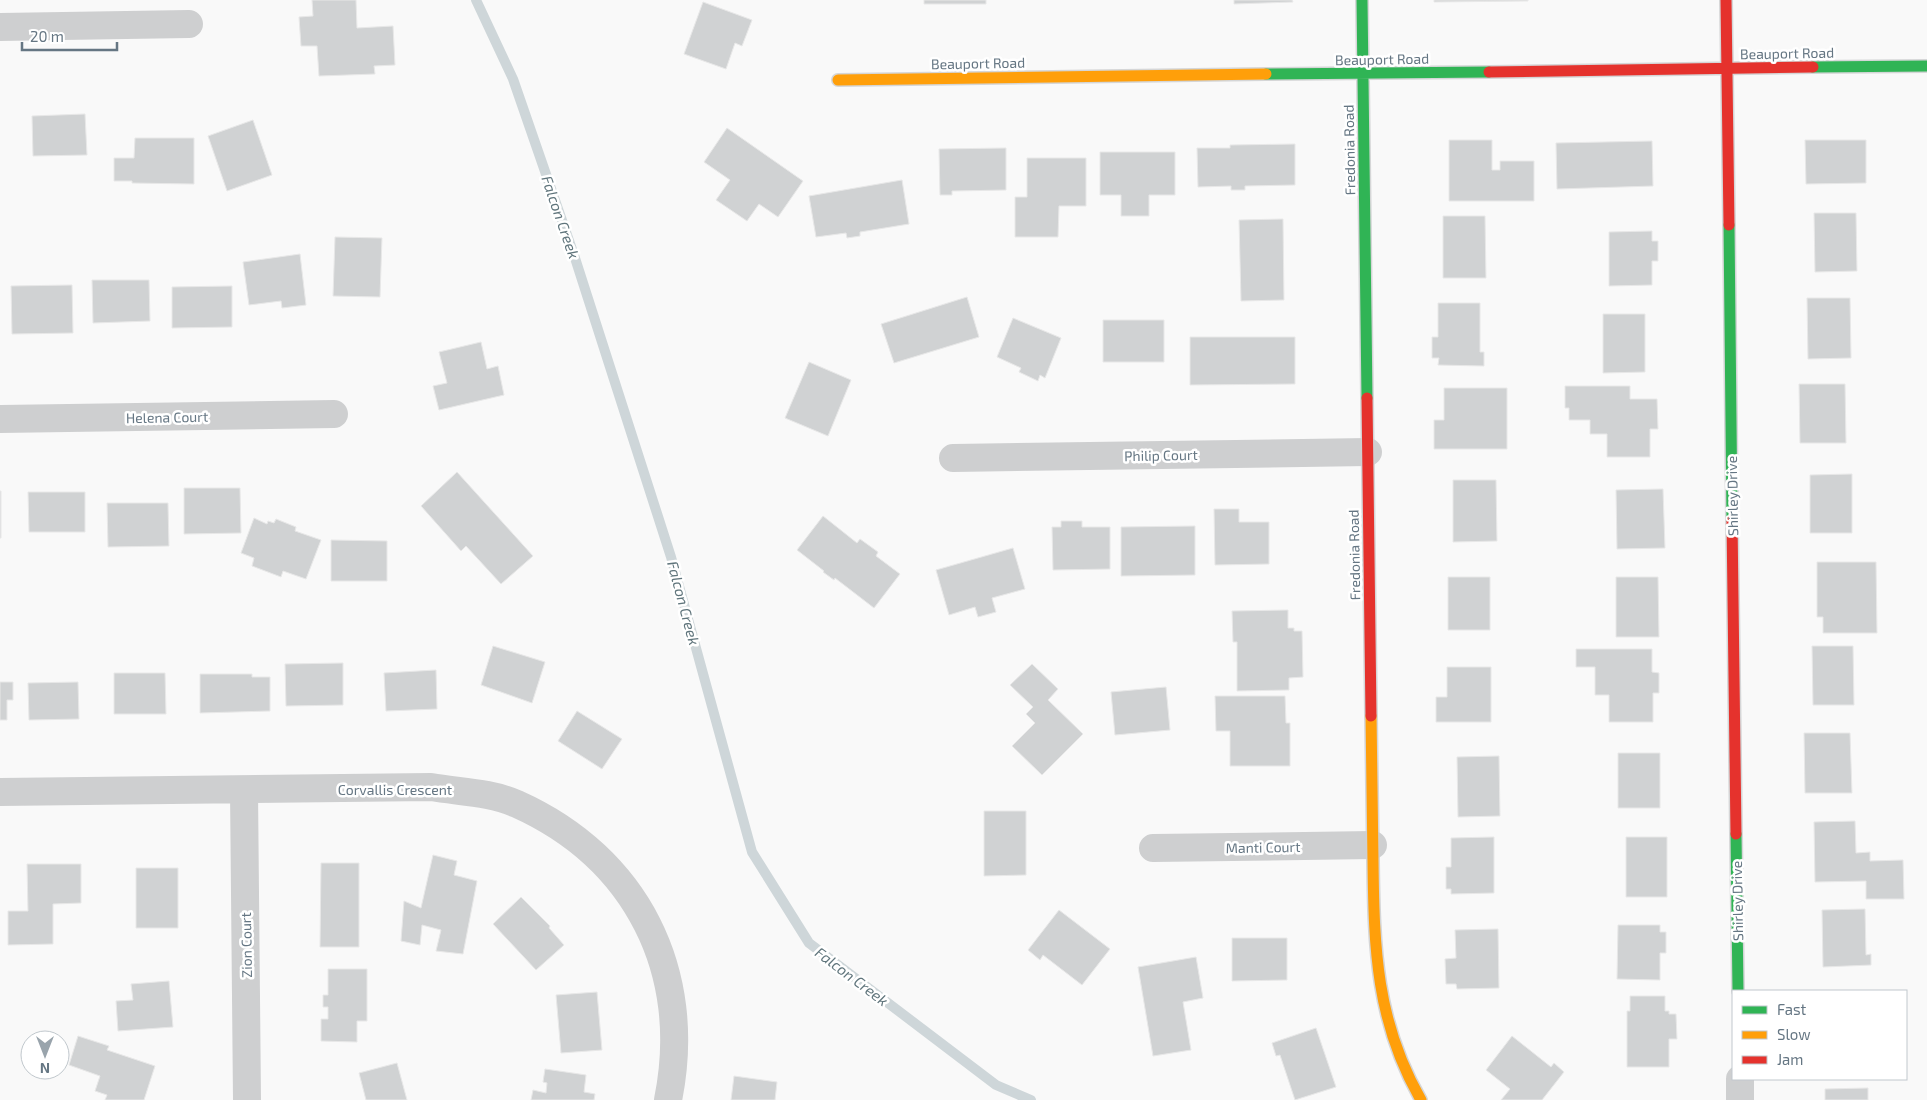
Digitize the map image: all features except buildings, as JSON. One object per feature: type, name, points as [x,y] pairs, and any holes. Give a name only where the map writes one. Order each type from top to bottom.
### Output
[{"type":"street","name":"Fredonia Road","points":[[1362,0],[1374,938],[1380,996],[1397,1053],[1422,1100]]},
{"type":"street","name":"Shirley Drive","points":[[1726,0],[1738,990]]},
{"type":"street","points":[[0,27],[190,24]]},
{"type":"street","name":"Beauport Road","points":[[838,80],[1363,75],[1927,66]]},
{"type":"street","name":"Helena Court","points":[[0,419],[334,414]]},
{"type":"street","name":"Philip Court","points":[[953,458],[1368,452]]},
{"type":"street","name":"Corvallis Crescent","points":[[0,792],[431,787],[460,790],[517,804],[580,841],[601,860],[638,906],[662,958],[670,987],[676,1030],[673,1076],[668,1100]]},
{"type":"street","name":"Zion Court","points":[[244,790],[247,1100]]},
{"type":"street","name":"Manti Court","points":[[1153,848],[1373,845]]},
{"type":"street","points":[[1740,1080],[1740,1100]]},
{"type":"waterway","name":"Falcon Creek","points":[[476,0],[513,79],[575,258],[671,557],[752,852],[809,943],[996,1085],[1031,1100]]},
{"type":"traffic: fast","points":[[1362,0],[1367,398]]},
{"type":"traffic: fast","points":[[1813,67],[1927,66]]},
{"type":"traffic: fast","points":[[1266,74],[1489,72]]},
{"type":"traffic: fast","points":[[1729,225],[1732,520]]},
{"type":"traffic: fast","points":[[1736,834],[1738,990]]},
{"type":"traffic: slow","points":[[838,80],[1266,74]]},
{"type":"traffic: slow","points":[[1371,716],[1375,924],[1380,984],[1395,1042],[1406,1071],[1421,1100]]},
{"type":"traffic: jam","points":[[1726,0],[1729,225]]},
{"type":"traffic: jam","points":[[1489,72],[1813,67]]},
{"type":"traffic: jam","points":[[1367,398],[1371,716]]},
{"type":"traffic: jam","points":[[1732,520],[1736,834]]}]
